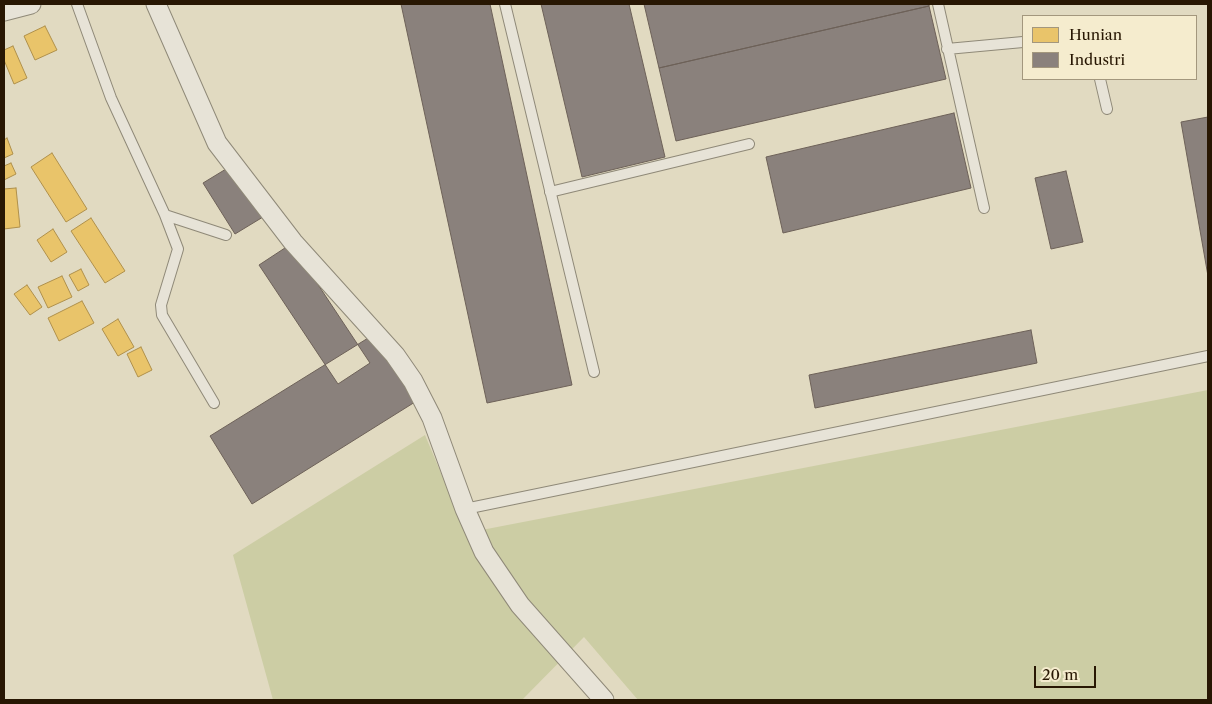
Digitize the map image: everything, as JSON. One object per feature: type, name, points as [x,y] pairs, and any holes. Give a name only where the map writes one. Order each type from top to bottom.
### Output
[{"type":"street","points":[[4,10],[31,4]]},
{"type":"street","points":[[156,4],[217,143],[293,242],[395,355],[413,381],[432,418],[465,509],[484,552],[520,605],[604,700]]},
{"type":"lane","points":[[77,4],[111,98],[176,241],[178,255],[161,305],[162,315],[214,403]]},
{"type":"lane","points":[[505,4],[594,372]]},
{"type":"lane","points":[[938,4],[984,208]]},
{"type":"lane","points":[[947,49],[1022,42]]},
{"type":"lane","points":[[1100,80],[1107,109]]},
{"type":"lane","points":[[550,192],[749,144]]},
{"type":"lane","points":[[165,215],[226,235]]},
{"type":"lane","points":[[465,509],[1208,356]]},
{"type":"green space","points":[[1208,390],[1208,700],[638,700],[584,637],[522,700],[273,700],[233,555],[425,435],[466,533]]},
{"type":"building: Hunian","points":[[45,26],[57,50],[35,60],[24,36]]},
{"type":"building: Hunian","points":[[13,46],[27,78],[14,84],[4,60],[4,50]]},
{"type":"building: Hunian","points":[[7,138],[13,154],[4,158],[4,140]]},
{"type":"building: Hunian","points":[[52,153],[87,209],[66,222],[31,167]]},
{"type":"building: Hunian","points":[[11,163],[16,174],[4,180],[4,166]]},
{"type":"building: Hunian","points":[[16,188],[20,227],[4,229],[4,189]]},
{"type":"building: Hunian","points":[[91,218],[125,271],[105,283],[71,231]]},
{"type":"building: Hunian","points":[[53,229],[67,252],[51,262],[37,240]]},
{"type":"building: Hunian","points":[[81,269],[89,285],[78,291],[69,275]]},
{"type":"building: Hunian","points":[[62,276],[72,297],[48,308],[38,287]]},
{"type":"building: Hunian","points":[[27,285],[42,307],[30,315],[14,294]]},
{"type":"building: Hunian","points":[[82,301],[94,323],[59,341],[48,318]]},
{"type":"building: Hunian","points":[[118,319],[134,347],[118,356],[102,329]]},
{"type":"building: Hunian","points":[[141,347],[152,370],[138,377],[127,354]]},
{"type":"building: Industri","points":[[401,4],[490,4],[572,385],[487,403]]},
{"type":"building: Industri","points":[[541,4],[629,4],[665,157],[582,177]]},
{"type":"building: Industri","points":[[644,4],[929,4],[929,6],[659,68]]},
{"type":"building: Industri","points":[[929,6],[946,79],[676,141],[659,68]]},
{"type":"building: Industri","points":[[954,113],[971,188],[783,233],[766,157]]},
{"type":"building: Industri","points":[[1208,117],[1208,276],[1181,122]]},
{"type":"building: Industri","points":[[231,166],[263,217],[235,234],[203,183]]},
{"type":"building: Industri","points":[[1066,171],[1083,242],[1051,249],[1035,178]]},
{"type":"building: Industri","points":[[291,244],[370,363],[338,384],[259,265]]},
{"type":"building: Industri","points":[[1031,330],[1037,363],[815,408],[809,375]]},
{"type":"building: Industri","points":[[373,335],[415,402],[252,504],[210,436]]}]
